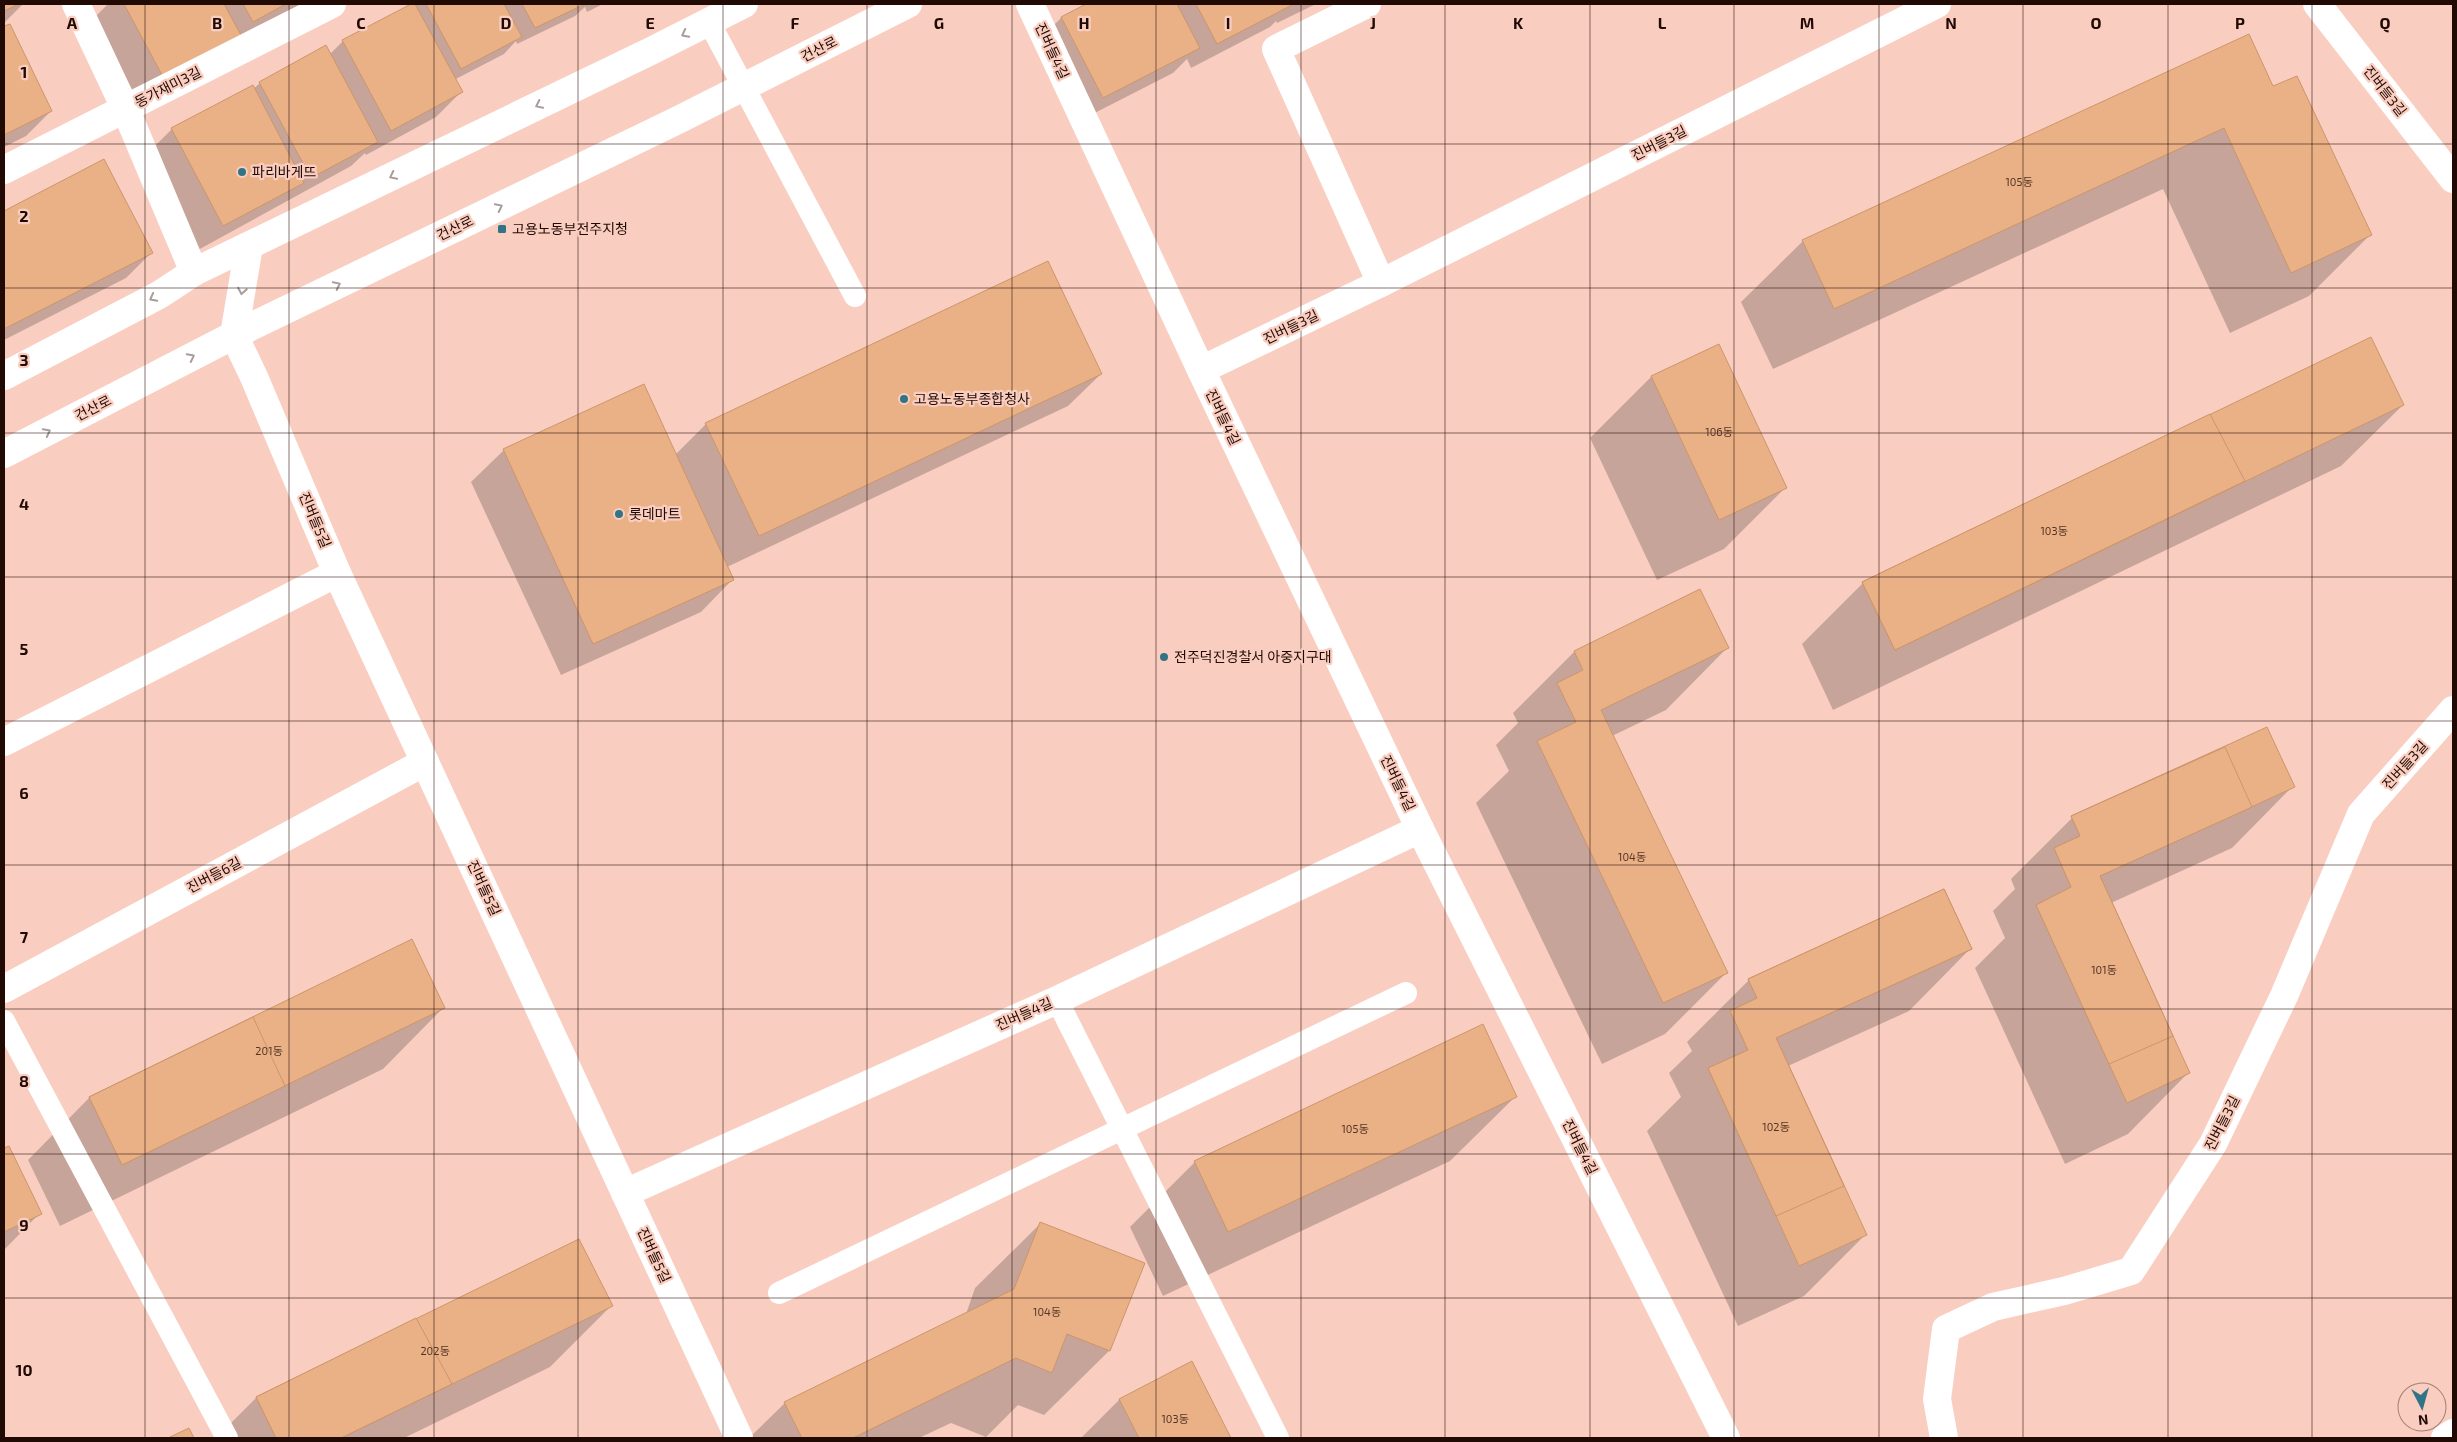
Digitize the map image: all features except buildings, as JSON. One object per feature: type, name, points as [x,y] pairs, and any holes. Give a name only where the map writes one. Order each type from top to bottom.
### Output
[{"type":"street","points":[[76,4],[125,108],[194,272]]},
{"type":"street","name":"동가재미3길","points":[[4,170],[332,4]]},
{"type":"street","points":[[4,376],[159,295],[194,272],[744,4]]},
{"type":"street","name":"건산로","points":[[4,454],[234,335],[744,87],[908,4]]},
{"type":"street","name":"진버들4길","points":[[1030,4],[1200,370],[1420,829],[1726,1438]]},
{"type":"street","points":[[1367,4],[1276,48],[1381,282]]},
{"type":"street","name":"진버들3길","points":[[1200,370],[1381,282],[1937,4]]},
{"type":"street","name":"진버들3길","points":[[2316,4],[2453,178]]},
{"type":"street","points":[[234,335],[249,246]]},
{"type":"street","name":"진버들5길","points":[[234,335],[254,377],[337,573],[739,1438]]},
{"type":"street","points":[[4,742],[337,573]]},
{"type":"street","name":"진버들3길","points":[[1944,1438],[1937,1399],[1946,1330],[1993,1306],[2064,1291],[2131,1271],[2213,1144],[2284,996],[2361,814],[2453,710]]},
{"type":"street","name":"진버들6길","points":[[4,989],[425,762]]},
{"type":"street","name":"진버들4길","points":[[625,1193],[1057,1000],[1420,829]]},
{"type":"street","points":[[2445,1438],[2453,1433]]},
{"type":"lane","points":[[709,22],[855,296]]},
{"type":"lane","points":[[779,1294],[1121,1128],[1406,993]]},
{"type":"lane","points":[[1057,1000],[1278,1438]]},
{"type":"lane","points":[[4,1021],[227,1438]]},
{"type":"place","name":"파리바게뜨","points":[[242,172]]},
{"type":"place","name":"고용노동부전주지청","points":[[502,229]]},
{"type":"place","name":"고용노동부종합청사","points":[[904,399]]},
{"type":"place","name":"롯데마트","points":[[619,514]]},
{"type":"place","name":"전주덕진경찰서 아중지구대","points":[[1164,657]]}]
